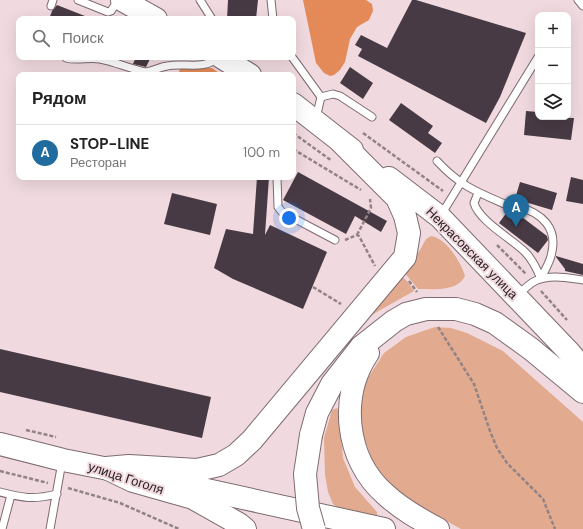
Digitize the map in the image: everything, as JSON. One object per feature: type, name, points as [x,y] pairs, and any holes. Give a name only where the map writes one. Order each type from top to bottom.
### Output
[{"type":"main road","points":[[122,0],[151,16]]},
{"type":"main road","points":[[226,60],[245,72]]},
{"type":"main road","name":"Некрасовская улица","points":[[296,106],[440,217],[569,352],[583,369]]},
{"type":"main road","points":[[106,468],[129,466],[197,470],[219,465],[236,455],[252,440],[405,256],[409,233],[405,216],[397,198],[340,141]]},
{"type":"main road","points":[[314,529],[308,508],[305,474],[311,435],[318,413],[332,384],[361,347],[384,328],[406,314],[426,309],[456,309],[475,314],[495,323],[531,349],[583,392]]},
{"type":"main road","points":[[384,328],[362,362],[354,383],[349,406],[350,431],[357,455],[367,474],[384,494],[407,512],[438,529]]},
{"type":"main road","name":"улица Гоголя","points":[[0,444],[63,460],[106,468],[133,481],[193,498],[239,524],[245,529]]},
{"type":"main road","points":[[106,468],[384,529]]},
{"type":"lane","points":[[78,0],[108,12],[111,11],[118,0]]},
{"type":"lane","points":[[200,0],[210,16]]},
{"type":"lane","points":[[271,0],[273,16]]},
{"type":"lane","points":[[578,0],[583,6]]},
{"type":"lane","points":[[104,60],[146,72]]},
{"type":"lane","points":[[152,72],[168,65],[198,65],[213,62],[215,60]]},
{"type":"lane","points":[[294,60],[321,96]]},
{"type":"lane","points":[[440,217],[535,62]]},
{"type":"lane","points":[[321,96],[333,94],[340,96],[372,117]]},
{"type":"lane","points":[[315,121],[321,96]]},
{"type":"lane","points":[[437,161],[461,183],[478,193],[507,205]]},
{"type":"lane","points":[[277,180],[278,207],[282,212],[335,240]]},
{"type":"lane","points":[[478,193],[474,203],[476,208],[496,229],[525,252],[534,264],[541,279]]},
{"type":"lane","points":[[517,206],[541,216],[550,227],[553,248],[551,257],[541,279]]},
{"type":"lane","points":[[516,296],[534,282],[541,279],[559,277],[583,280]]},
{"type":"lane","points":[[50,529],[63,460]]},
{"type":"lane","points":[[0,492],[32,498],[40,498],[57,494]]},
{"type":"lane","points":[[2,529],[11,495]]},
{"type":"path","points":[[363,133],[452,197]]},
{"type":"path","points":[[296,151],[365,192]]},
{"type":"path","points":[[368,196],[371,202],[371,208],[358,235],[378,272]]},
{"type":"path","points":[[534,282],[568,322]]},
{"type":"path","points":[[313,287],[347,307]]},
{"type":"path","points":[[426,309],[474,384],[497,448],[507,463],[543,498],[555,529]]},
{"type":"path","points":[[22,429],[56,437]]},
{"type":"path","points":[[0,471],[120,503],[179,529]]},
{"type":"shaded area","points":[[303,0],[366,0],[372,4],[373,11],[369,20],[357,27],[350,39],[345,62],[340,70],[334,75],[330,76],[324,73],[316,63]]},
{"type":"shaded area","points":[[181,68],[212,68],[218,72],[180,72]]},
{"type":"shaded area","points":[[431,236],[442,241],[460,264],[465,276],[457,285],[438,289],[418,289],[404,272],[426,239]]},
{"type":"shaded area","points":[[401,276],[408,282],[414,291],[368,317]]},
{"type":"shaded area","points":[[435,327],[451,328],[467,333],[503,351],[583,422],[583,529],[461,529],[401,496],[375,468],[362,432],[359,414],[366,381],[384,353],[406,337]]},
{"type":"shaded area","points":[[337,408],[339,412],[343,458],[355,487],[377,512],[377,518],[342,511],[333,504],[328,492],[325,475],[324,438],[332,410]]},
{"type":"building","points":[[228,0],[258,0],[256,16],[227,16]]},
{"type":"building","points":[[412,0],[526,33],[500,97],[486,123],[358,56],[362,49],[355,45],[361,35],[387,48]]},
{"type":"building","points":[[57,5],[85,16],[50,16]]},
{"type":"building","points":[[135,60],[150,60],[146,67],[133,64]]},
{"type":"building","points":[[350,67],[373,83],[363,99],[340,83]]},
{"type":"building","points":[[401,103],[433,126],[428,133],[442,143],[435,153],[389,120]]},
{"type":"building","points":[[526,111],[535,112],[535,120],[571,120],[571,118],[574,118],[571,140],[524,135]]},
{"type":"building","points":[[298,172],[387,221],[381,232],[355,216],[346,234],[283,200],[294,180],[296,180]]},
{"type":"building","points":[[571,177],[583,180],[583,204],[566,201]]},
{"type":"building","points":[[257,180],[269,180],[265,235],[270,225],[327,252],[303,309],[233,279],[214,268],[226,229],[253,234]]},
{"type":"building","points":[[520,182],[557,193],[552,210],[515,199]]},
{"type":"building","points":[[172,193],[217,204],[210,235],[164,224]]},
{"type":"building","points":[[510,208],[547,236],[548,240],[538,253],[499,223]]},
{"type":"building","points":[[556,256],[583,264],[583,275],[565,271]]},
{"type":"building","points":[[0,349],[211,397],[202,438],[0,392]]},
{"type":"place","name":"STOP-LINE","points":[[516,227]]}]
